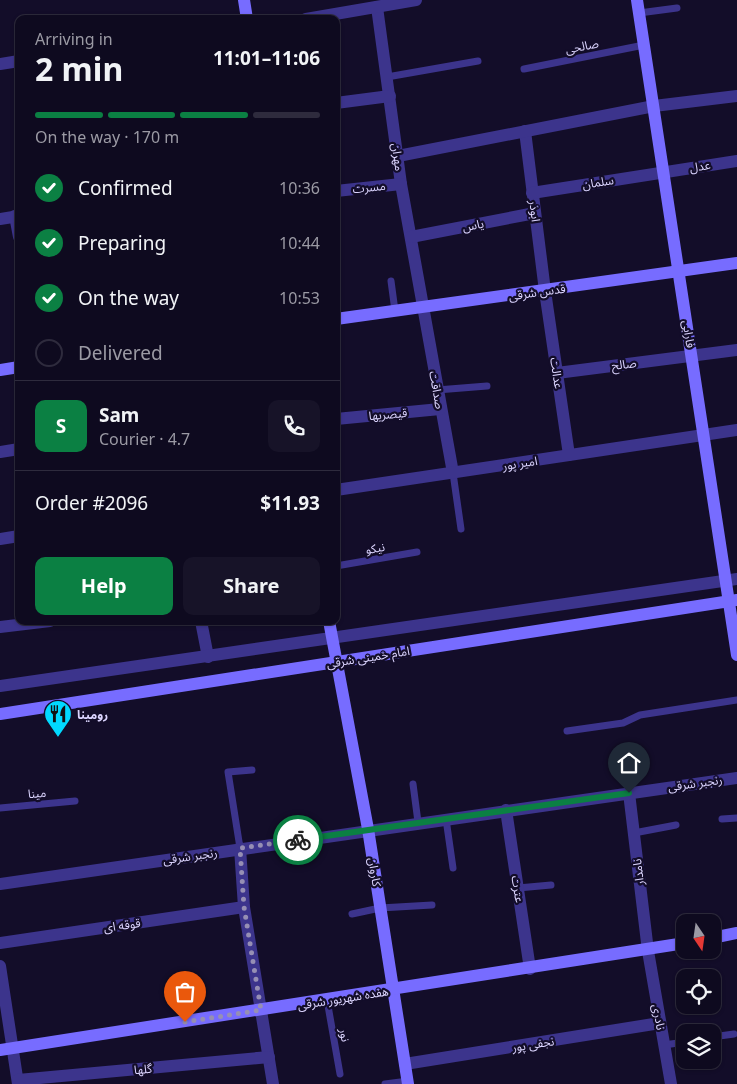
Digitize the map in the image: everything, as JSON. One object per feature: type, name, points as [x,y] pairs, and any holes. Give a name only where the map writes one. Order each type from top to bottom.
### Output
[{"type":"street","points":[[244,0],[246,15]]},
{"type":"street","points":[[318,15],[344,6],[377,6],[416,0]]},
{"type":"street","name":"فارابی","points":[[637,0],[704,435],[732,580],[737,655]]},
{"type":"street","name":"مهران","points":[[377,6],[401,184],[423,307]]},
{"type":"street","points":[[0,64],[15,62]]},
{"type":"street","points":[[340,102],[390,96]]},
{"type":"street","points":[[398,156],[654,106],[737,96]]},
{"type":"street","name":"ابوذر","points":[[524,132],[544,291]]},
{"type":"street","name":"عدل","points":[[664,171],[737,161]]},
{"type":"street","name":"سلمان","points":[[532,193],[664,171]]},
{"type":"street","name":"مسرت","points":[[340,191],[401,184]]},
{"type":"street","name":"یاس","points":[[411,237],[535,214]]},
{"type":"street","points":[[0,218],[15,216]]},
{"type":"street","name":"قدس شرقی","points":[[340,318],[737,263]]},
{"type":"street","name":"عدالت","points":[[544,291],[569,455]]},
{"type":"street","name":"صداقت","points":[[423,307],[440,410],[453,473]]},
{"type":"street","name":"صالح","points":[[557,373],[737,350]]},
{"type":"street","points":[[0,370],[15,368]]},
{"type":"street","name":"قیصریها","points":[[340,419],[440,410]]},
{"type":"street","name":"امیر پور","points":[[340,489],[737,430]]},
{"type":"street","points":[[0,452],[15,450]]},
{"type":"street","points":[[0,539],[15,537]]},
{"type":"street","points":[[0,686],[732,580]]},
{"type":"street","name":"امام خمینی شرقی","points":[[0,714],[733,601]]},
{"type":"street","points":[[0,627],[17,625]]},
{"type":"street","points":[[202,625],[208,657]]},
{"type":"street","name":"کاروان","points":[[330,625],[368,829],[408,1082]]},
{"type":"street","name":"رنجبر شرقی","points":[[0,884],[368,829],[737,778]]},
{"type":"street","name":"نامدار","points":[[629,793],[648,951]]},
{"type":"street","name":"عترت","points":[[506,810],[530,969]]},
{"type":"street","points":[[240,848],[244,907],[273,1084]]},
{"type":"street","name":"قوقه ای","points":[[0,943],[244,907]]},
{"type":"street","points":[[721,936],[737,933]]},
{"type":"street","name":"هفده شهریور شرقی","points":[[0,1050],[648,951],[676,945]]},
{"type":"street","name":"نادری","points":[[648,951],[671,1084]]},
{"type":"street","points":[[0,966],[18,1082]]},
{"type":"street","name":"نجفی پور","points":[[405,1064],[660,1023]]},
{"type":"street","name":"گلها","points":[[18,1082],[269,1057]]},
{"type":"lane","points":[[639,14],[677,8]]},
{"type":"lane","name":"صالحی","points":[[524,69],[644,45]]},
{"type":"lane","points":[[387,77],[478,61]]},
{"type":"lane","points":[[391,281],[396,311]]},
{"type":"lane","points":[[437,390],[487,386]]},
{"type":"lane","points":[[453,473],[461,529]]},
{"type":"lane","name":"نیکو","points":[[340,565],[417,552]]},
{"type":"lane","points":[[567,731],[623,723],[640,715],[737,700]]},
{"type":"lane","points":[[240,848],[228,772],[252,770]]},
{"type":"lane","points":[[413,784],[418,822]]},
{"type":"lane","name":"مینا","points":[[0,808],[75,801]]},
{"type":"lane","points":[[446,818],[453,868]]},
{"type":"lane","points":[[722,819],[737,818]]},
{"type":"lane","points":[[634,833],[676,825]]},
{"type":"lane","points":[[518,888],[551,885]]},
{"type":"lane","points":[[352,914],[380,908],[432,905]]},
{"type":"lane","name":"نور","points":[[327,1000],[340,1074]]},
{"type":"lane","points":[[721,1036],[734,1034]]},
{"type":"lane","points":[[664,1045],[676,1043]]},
{"type":"lane","points":[[385,1084],[408,1082]]},
{"type":"way so far","points":[[185,1022],[261,1010],[244,907],[240,848],[298,840]]},
{"type":"place","name":"رومینا","points":[[58,738]]},
{"type":"route","points":[[298,840],[629,793]]}]
